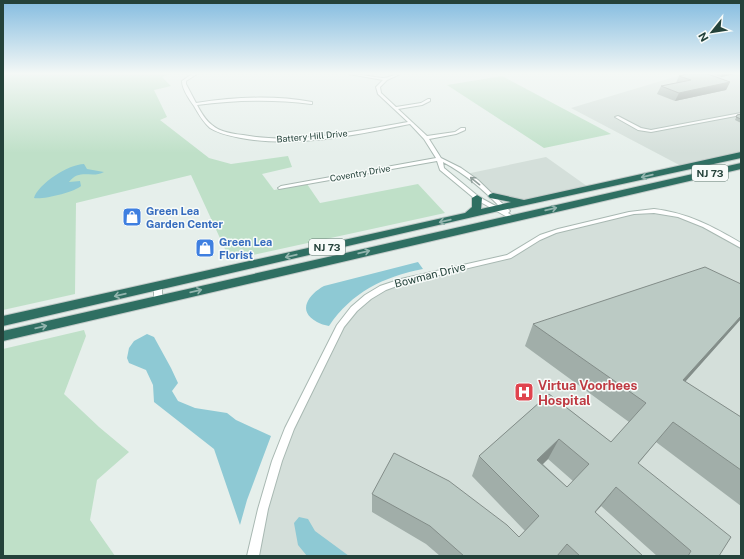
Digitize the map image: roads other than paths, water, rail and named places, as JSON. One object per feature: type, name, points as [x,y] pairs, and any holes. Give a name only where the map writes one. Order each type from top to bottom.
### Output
[{"type":"highway","name":"NJ 73","points":[[3,321],[468,215],[741,155]]},
{"type":"highway","name":"NJ 73","points":[[3,336],[741,166]]},
{"type":"highway","points":[[493,196],[512,200],[532,201]]},
{"type":"highway","points":[[468,215],[477,208],[477,198]]},
{"type":"street","name":"Battery Hill Drive","points":[[193,100],[208,124],[214,128],[227,133],[262,140],[300,139],[410,123]]},
{"type":"street","points":[[196,104],[223,100]]},
{"type":"street","points":[[294,100],[311,103]]},
{"type":"street","points":[[386,100],[429,141],[440,159],[442,169],[477,198],[500,208],[513,218]]},
{"type":"street","points":[[394,108],[422,104],[429,100]]},
{"type":"street","points":[[617,117],[640,129],[651,131],[741,114]]},
{"type":"street","points":[[425,138],[456,133],[463,129]]},
{"type":"street","points":[[440,159],[458,167],[493,196],[500,208]]},
{"type":"street","name":"Coventry Drive","points":[[281,188],[440,159]]},
{"type":"street","name":"Bowman Drive","points":[[253,556],[263,509],[277,461],[290,428],[340,325],[354,309],[368,297],[383,288],[403,281],[509,257],[522,251],[535,240],[549,233],[641,211],[662,212],[685,216],[698,221],[741,246]]},
{"type":"street","points":[[158,286],[158,300]]},
{"type":"water","points":[[84,164],[87,169],[104,172],[95,175],[82,175],[73,178],[69,182],[80,181],[81,186],[72,191],[51,197],[34,198],[41,187],[55,176],[70,167]]},
{"type":"water","points":[[418,262],[423,269],[395,276],[358,295],[338,314],[329,326],[317,322],[307,313],[307,303],[310,298],[324,286]]},
{"type":"water","points":[[147,334],[154,337],[178,383],[172,391],[178,401],[195,408],[227,413],[236,420],[271,436],[247,500],[240,525],[214,449],[154,402],[153,385],[146,370],[129,363],[127,358],[129,348],[134,341]]},
{"type":"water","points":[[299,517],[308,519],[315,531],[349,556],[307,556],[298,545],[294,523]]},
{"type":"place","name":"Green Lea Garden Center","points":[[132,217]]},
{"type":"place","name":"Green Lea Florist","points":[[205,248]]},
{"type":"place","name":"Virtua Voorhees Hospital","points":[[524,392]]}]
